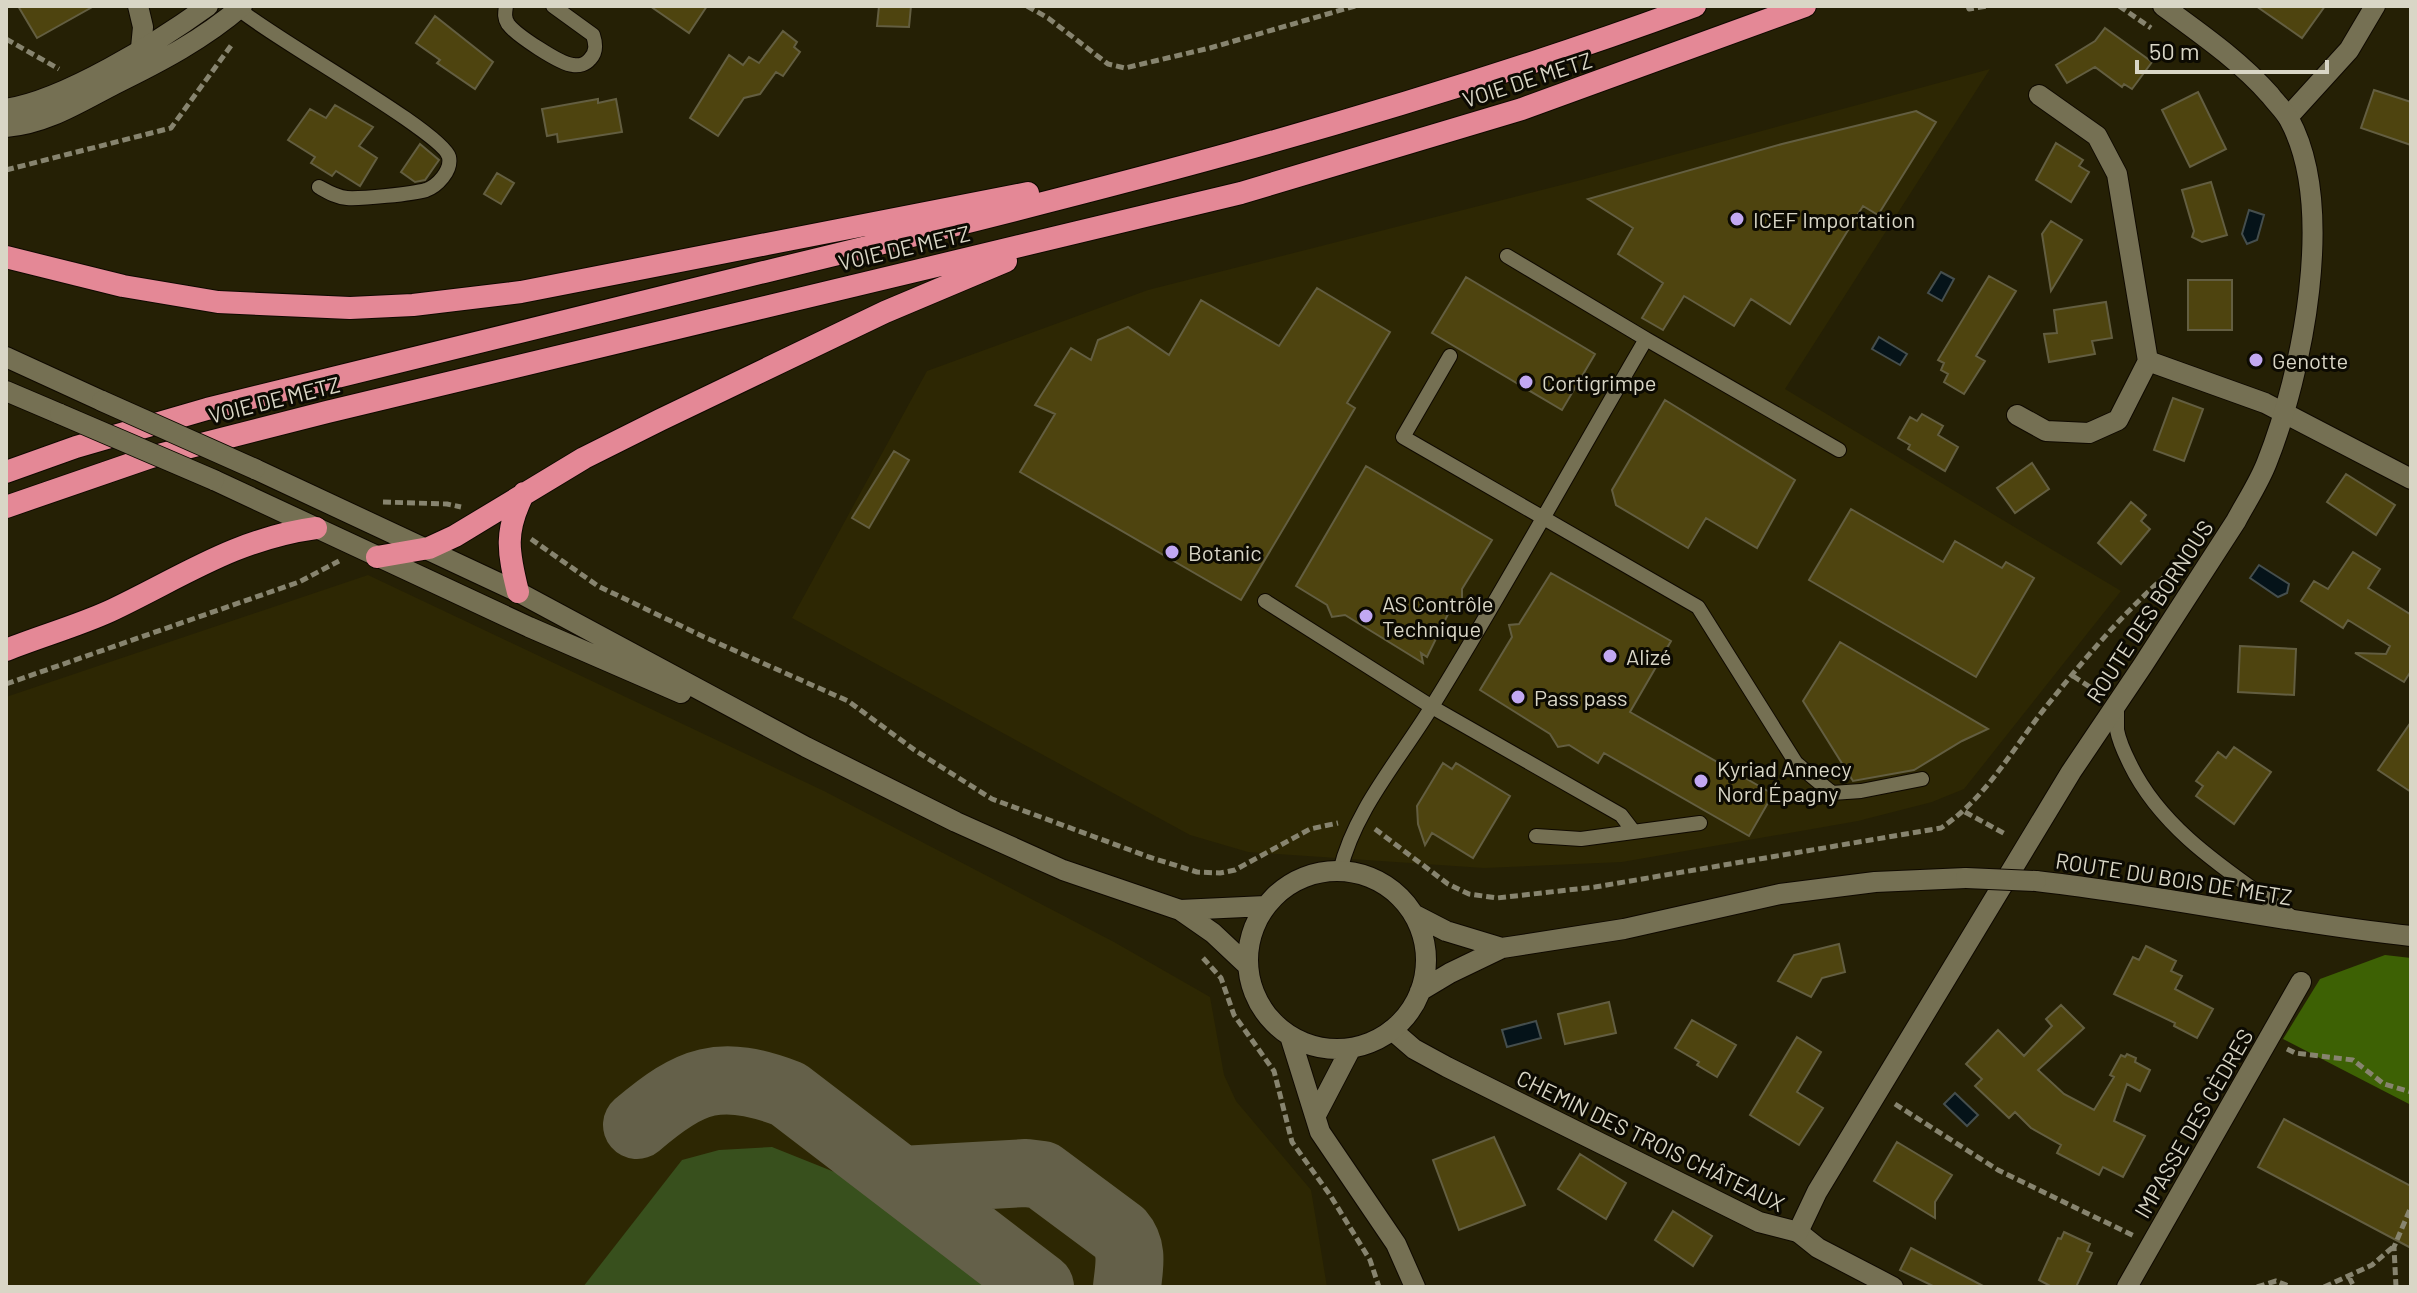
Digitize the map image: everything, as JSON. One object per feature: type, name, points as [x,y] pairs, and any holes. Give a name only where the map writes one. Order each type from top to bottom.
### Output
[{"type":"highway","name":"VOIE DE METZ","points":[[6,472],[76,447],[207,409],[1025,209],[1246,151],[1442,93],[1695,6]]},
{"type":"highway","name":"VOIE DE METZ","points":[[6,507],[151,457],[225,438],[1241,193],[1427,139],[1620,75],[1805,6]]},
{"type":"highway","points":[[6,257],[123,286],[218,302],[335,308],[413,305],[521,292],[1246,151]]},
{"type":"highway","points":[[369,553],[429,548],[455,536],[584,458],[647,426],[885,312],[1062,238]]},
{"type":"highway","points":[[518,592],[508,554],[510,524],[524,493]]},
{"type":"highway","points":[[6,650],[107,612],[217,555],[264,537],[316,528]]},
{"type":"main road","points":[[138,6],[143,27],[141,48]]},
{"type":"main road","points":[[6,109],[41,101],[81,81],[208,6]]},
{"type":"main road","name":"ROUTE DES BORNOUS","points":[[1798,1232],[1817,1192],[2041,820],[2236,521],[2266,466],[2285,413],[2306,311],[2311,248],[2308,183],[2303,158],[2288,117],[2256,80],[2223,50],[2163,6]]},
{"type":"main road","points":[[2288,117],[2349,50],[2375,6]]},
{"type":"main road","points":[[6,127],[42,120],[65,111],[170,56],[238,7]]},
{"type":"main road","points":[[2017,415],[2046,431],[2089,433],[2118,420],[2148,361],[2117,174],[2097,136],[2039,95]]},
{"type":"main road","points":[[6,357],[429,548],[518,592],[806,747],[1037,859],[1180,910],[1213,933],[1247,965]]},
{"type":"main road","points":[[2148,361],[2285,413],[2410,475]]},
{"type":"main road","points":[[6,391],[214,480],[529,627],[806,747]]},
{"type":"main road","points":[[1340,871],[1382,883],[1399,897],[1413,914],[1423,938],[1426,965],[1420,991],[1408,1014],[1392,1030],[1371,1042],[1351,1048],[1330,1049],[1309,1045],[1290,1036],[1268,1017],[1254,993],[1247,965],[1255,924],[1266,906],[1286,886],[1312,875],[1340,871]]},
{"type":"main road","name":"ROUTE DU BOIS DE METZ","points":[[1420,991],[1502,948],[1624,929],[1780,894],[1875,882],[1966,878],[2036,881],[2123,890],[2299,922],[2411,936]]},
{"type":"main road","points":[[1180,910],[1266,906]]},
{"type":"main road","name":"ROUTE DU BOIS DE METZ","points":[[1413,914],[1446,931],[1502,948]]},
{"type":"main road","name":"IMPASSE DES CÈDRES","points":[[2127,1287],[2301,982]]},
{"type":"main road","name":"CHEMIN DES TROIS CHÂTEAUX","points":[[1392,1030],[1414,1049],[1447,1067],[1759,1222],[1798,1232],[1862,1280],[1893,1287]]},
{"type":"main road","points":[[1290,1036],[1328,1145],[1396,1244],[1415,1287]]},
{"type":"main road","points":[[1316,1115],[1351,1048]]},
{"type":"lane","points":[[506,6],[506,20],[514,31],[562,62],[576,66],[583,64],[593,55],[593,35],[553,6]]},
{"type":"lane","points":[[238,7],[410,122],[443,147],[449,157],[441,180],[427,190],[349,198],[335,196],[319,187]]},
{"type":"lane","points":[[1507,256],[1839,450]]},
{"type":"lane","points":[[1340,871],[1345,850],[1358,824],[1432,707],[1646,339]]},
{"type":"lane","points":[[1450,356],[1403,437],[1698,607],[1796,763],[1832,793],[1861,791],[1922,779]]},
{"type":"lane","points":[[1265,601],[1432,707],[1621,815],[1634,832]]},
{"type":"lane","points":[[2117,705],[2117,732],[2124,751],[2155,805],[2179,831],[2216,862],[2299,922]]},
{"type":"lane","points":[[1536,836],[1581,839],[1700,823]]},
{"type":"path","points":[[1027,6],[1048,18],[1108,64],[1125,68],[1210,48],[1355,6]]},
{"type":"path","points":[[1968,6],[1969,9],[1980,9],[1988,6]]},
{"type":"path","points":[[2119,6],[2155,31]]},
{"type":"path","points":[[6,39],[81,81]]},
{"type":"path","points":[[6,170],[171,128],[235,39]]},
{"type":"path","points":[[371,501],[447,504],[466,508]]},
{"type":"path","points":[[521,531],[598,586],[704,637],[834,693],[1007,807],[1197,872],[1235,870],[1310,829],[1343,822]]},
{"type":"path","points":[[6,684],[299,582],[369,553]]},
{"type":"path","points":[[1381,831],[1448,884],[1469,894],[1497,898],[1595,887],[1941,828],[1965,812],[2073,676],[2145,592],[2186,559]]},
{"type":"path","points":[[2073,676],[2117,705]]},
{"type":"path","points":[[1965,812],[1985,823]]},
{"type":"path","points":[[2268,1039],[2295,1053],[2353,1060],[2384,1084],[2411,1092]]},
{"type":"path","points":[[1877,1092],[1922,1124],[1998,1170],[2152,1244]]},
{"type":"path","points":[[2396,1287],[2394,1247],[2411,1207]]},
{"type":"path","points":[[2324,1287],[2372,1265],[2394,1247]]},
{"type":"path","points":[[2349,1277],[2354,1287]]},
{"type":"path","points":[[2257,1287],[2276,1281],[2291,1287]]},
{"type":"shaded area","points":[[1990,69],[1785,389],[2121,591],[1964,789],[1932,802],[1858,821],[1622,862],[1484,868],[1248,852],[1190,835],[792,618],[927,371],[1148,290],[1581,180]]},
{"type":"shaded area","points":[[2249,210],[2264,215],[2257,240],[2247,244],[2242,234]]},
{"type":"shaded area","points":[[1941,272],[1954,279],[1942,301],[1928,293]]},
{"type":"shaded area","points":[[1879,337],[1907,354],[1900,365],[1872,349]]},
{"type":"shaded area","points":[[2259,565],[2289,584],[2287,593],[2278,597],[2250,578]]},
{"type":"shaded area","points":[[368,575],[824,791],[1114,942],[1210,997],[1224,1075],[1236,1101],[1311,1190],[1327,1287],[6,1287],[6,697]]},
{"type":"shaded area","points":[[1536,1021],[1541,1038],[1507,1047],[1502,1030]]},
{"type":"shaded area","points":[[1955,1093],[1978,1115],[1967,1126],[1944,1104]]},
{"type":"green space","points":[[2385,955],[2411,958],[2411,1105],[2283,1039],[2320,979]]},
{"type":"green space","points":[[772,1147],[837,1173],[994,1287],[583,1287],[682,1160],[719,1150]]},
{"type":"building","points":[[18,6],[94,6],[37,38]]},
{"type":"building","points":[[650,6],[707,6],[689,33]]},
{"type":"building","points":[[879,6],[911,6],[909,27],[877,26]]},
{"type":"building","points":[[2256,6],[2325,6],[2302,38]]},
{"type":"building","points":[[435,16],[493,62],[475,89],[437,63],[440,60],[416,43]]},
{"type":"building","points":[[2105,28],[2152,62],[2132,89],[2124,84],[2122,87],[2095,67],[2067,83],[2056,65],[2095,41]]},
{"type":"building","points":[[783,31],[797,42],[794,47],[800,52],[783,76],[776,72],[760,94],[744,98],[718,136],[690,118],[729,55],[743,65],[749,57],[759,63]]},
{"type":"building","points":[[2374,90],[2411,102],[2411,145],[2361,128]]},
{"type":"building","points":[[2198,92],[2226,149],[2190,167],[2162,110]]},
{"type":"building","points":[[598,99],[598,103],[616,99],[622,132],[558,142],[557,134],[547,136],[542,109]]},
{"type":"building","points":[[335,105],[373,127],[359,146],[377,158],[360,186],[336,171],[332,176],[311,163],[315,157],[288,140],[310,109],[326,118]]},
{"type":"building","name":"ICEF Importation","points":[[1916,111],[1936,122],[1878,215],[1863,206],[1790,324],[1751,299],[1734,326],[1684,296],[1663,330],[1642,318],[1663,283],[1618,254],[1633,228],[1588,199],[1782,144]]},
{"type":"building","points":[[2056,143],[2083,160],[2079,166],[2089,172],[2071,202],[2036,180]]},
{"type":"building","points":[[420,144],[439,160],[425,180],[415,182],[401,172]]},
{"type":"building","points":[[497,173],[514,183],[501,204],[484,194]]},
{"type":"building","points":[[2211,182],[2227,235],[2202,242],[2192,237],[2194,231],[2182,190]]},
{"type":"building","points":[[2051,221],[2082,240],[2051,291],[2042,234]]},
{"type":"building","points":[[1989,276],[2016,291],[1976,356],[1985,361],[1964,394],[1944,382],[1948,374],[1941,370],[1944,363],[1938,360]]},
{"type":"building","points":[[1466,277],[1595,354],[1562,410],[1432,333]]},
{"type":"building","points":[[2188,280],[2232,280],[2232,330],[2188,330]]},
{"type":"building","points":[[1317,288],[1390,332],[1347,403],[1355,408],[1241,600],[1020,472],[1055,414],[1035,405],[1071,348],[1091,360],[1098,340],[1128,327],[1169,355],[1201,300],[1279,346]]},
{"type":"building","points":[[2106,302],[2112,338],[2092,341],[2095,354],[2049,362],[2044,334],[2057,333],[2054,310]]},
{"type":"building","points":[[2173,398],[2203,409],[2184,461],[2154,450]]},
{"type":"building","points":[[1665,400],[1795,480],[1757,548],[1706,518],[1688,548],[1616,505],[1612,490]]},
{"type":"building","points":[[1922,414],[1943,426],[1938,435],[1958,447],[1945,471],[1908,449],[1910,445],[1898,438],[1910,417],[1917,421]]},
{"type":"building","points":[[894,451],[909,460],[869,528],[852,518]]},
{"type":"building","points":[[2032,463],[2049,489],[2015,513],[1997,488]]},
{"type":"building","points":[[1366,466],[1492,540],[1462,589],[1462,602],[1452,606],[1427,657],[1421,653],[1423,663],[1345,615],[1332,617],[1327,605],[1296,586]]},
{"type":"building","points":[[2346,474],[2395,505],[2376,535],[2327,502]]},
{"type":"building","points":[[2131,502],[2146,515],[2141,521],[2150,529],[2121,564],[2098,543]]},
{"type":"building","points":[[1851,509],[1943,562],[1955,541],[2002,568],[2006,562],[2034,578],[1976,677],[1809,580]]},
{"type":"building","points":[[2353,552],[2380,569],[2368,588],[2411,612],[2411,671],[2404,682],[2355,653],[2386,654],[2390,646],[2348,620],[2343,628],[2301,601],[2314,581],[2328,589]]},
{"type":"building","points":[[1551,573],[1671,641],[1630,712],[1773,794],[1749,836],[1604,753],[1598,763],[1569,745],[1558,747],[1550,734],[1480,690],[1512,637],[1509,625],[1519,624]]},
{"type":"building","points":[[1840,642],[1988,729],[1914,770],[1853,781],[1803,701]]},
{"type":"building","points":[[2240,646],[2296,649],[2294,695],[2238,692]]},
{"type":"building","points":[[2411,722],[2411,792],[2378,770]]},
{"type":"building","points":[[2234,747],[2271,772],[2234,824],[2196,796],[2203,786],[2196,781],[2218,752],[2226,758]]},
{"type":"building","points":[[1443,763],[1452,769],[1456,763],[1510,796],[1473,858],[1432,833],[1425,845],[1418,824],[1417,806]]},
{"type":"building","points":[[1839,944],[1845,972],[1822,978],[1811,997],[1778,981],[1794,955]]},
{"type":"building","points":[[2146,946],[2176,961],[2171,971],[2182,976],[2175,989],[2213,1009],[2197,1038],[2174,1026],[2175,1023],[2114,994],[2133,957],[2139,960]]},
{"type":"building","points":[[1609,1002],[1616,1033],[1565,1044],[1558,1014]]},
{"type":"building","points":[[2061,1005],[2084,1028],[2038,1070],[2064,1094],[2094,1110],[2114,1077],[2110,1075],[2121,1055],[2136,1058],[2135,1062],[2150,1070],[2140,1091],[2127,1084],[2114,1121],[2145,1136],[2123,1177],[2103,1167],[2099,1175],[2057,1153],[2061,1145],[2031,1128],[2015,1112],[2009,1118],[1975,1086],[1982,1079],[1966,1064],[1998,1030],[2024,1056],[2052,1026],[2046,1019]]},
{"type":"building","points":[[1692,1020],[1736,1045],[1717,1077],[1675,1048]]},
{"type":"building","points":[[1797,1037],[1821,1052],[1797,1092],[1823,1108],[1799,1145],[1750,1115]]},
{"type":"building","points":[[2284,1119],[2411,1186],[2411,1248],[2258,1167]]},
{"type":"building","points":[[1494,1137],[1525,1205],[1459,1230],[1433,1160]]},
{"type":"building","points":[[1897,1142],[1952,1175],[1935,1202],[1935,1218],[1874,1181]]},
{"type":"building","points":[[1580,1154],[1626,1183],[1606,1219],[1558,1189]]},
{"type":"building","points":[[1673,1211],[1712,1236],[1693,1266],[1655,1240]]},
{"type":"building","points":[[2064,1232],[2090,1244],[2087,1251],[2092,1253],[2076,1287],[2052,1287],[2039,1280],[2058,1238],[2061,1239]]},
{"type":"building","points":[[1911,1248],[1985,1287],[1935,1287],[1900,1270]]},
{"type":"taxiway","points":[[637,1125],[674,1097],[707,1082],[743,1081],[788,1094],[1040,1287]]},
{"type":"taxiway","points":[[902,1180],[1026,1173],[1042,1175],[1120,1233],[1129,1252],[1127,1287]]},
{"type":"place","name":"ICEF Importation","points":[[1737,219]]},
{"type":"place","name":"Genotte","points":[[2256,360]]},
{"type":"place","name":"Cortigrimpe","points":[[1526,382]]},
{"type":"place","name":"Botanic","points":[[1172,552]]},
{"type":"place","name":"AS Contrôle Technique","points":[[1366,616]]},
{"type":"place","name":"Alizé","points":[[1610,656]]},
{"type":"place","name":"Pass pass","points":[[1518,697]]},
{"type":"place","name":"Kyriad Annecy Nord Épagny","points":[[1701,781]]}]
